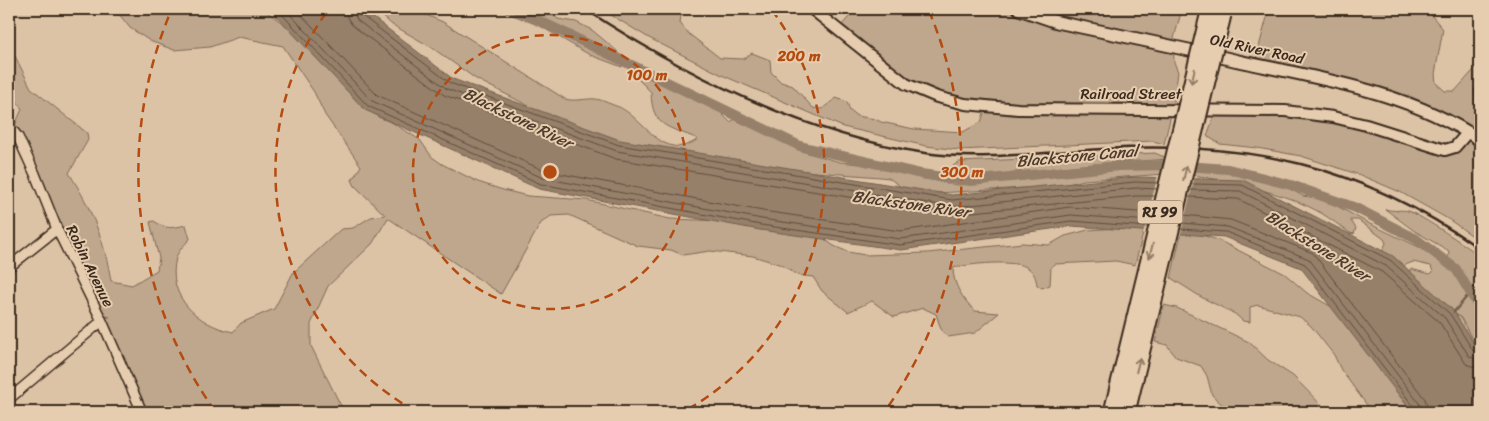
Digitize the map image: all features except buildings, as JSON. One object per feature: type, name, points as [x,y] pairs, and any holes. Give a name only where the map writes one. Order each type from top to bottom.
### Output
[{"type":"highway","name":"RI 99","points":[[1112,412],[1216,14],[1127,412]]},
{"type":"main road","name":"Old River Road","points":[[1020,9],[1057,22],[1288,71],[1389,97],[1433,114],[1480,140]]},
{"type":"street","name":"Railroad Street","points":[[812,9],[906,84],[937,97],[965,104],[1018,109],[1285,112],[1350,121],[1445,150],[1455,147],[1468,132]]},
{"type":"street","name":"Robin Avenue","points":[[11,134],[35,174],[56,229],[102,321],[142,412]]},
{"type":"street","points":[[9,267],[56,229]]},
{"type":"street","points":[[9,399],[102,321]]},
{"type":"shaded area","points":[[115,9],[263,9],[285,25],[378,117],[393,123],[420,140],[432,157],[478,182],[528,196],[586,200],[670,219],[725,221],[816,233],[834,246],[848,252],[865,255],[927,253],[1023,243],[1049,245],[1065,236],[1088,230],[1145,226],[1135,265],[1116,261],[1055,264],[1051,267],[1050,285],[1042,288],[1037,285],[1032,271],[1022,265],[991,263],[953,268],[953,274],[959,291],[975,311],[999,313],[975,333],[948,337],[941,329],[936,314],[923,308],[894,317],[872,301],[848,312],[822,291],[813,277],[797,275],[782,265],[753,256],[710,251],[683,255],[671,250],[638,246],[569,215],[551,216],[541,223],[501,294],[388,218],[372,244],[328,286],[311,324],[311,346],[340,404],[347,412],[143,412],[98,316],[110,317],[100,315],[60,228],[25,144],[9,139],[22,109],[9,90],[9,44],[31,88],[87,133],[88,140],[69,173],[96,225],[105,252],[111,281],[132,285],[157,270],[159,258],[150,222],[154,221],[169,228],[186,225],[190,239],[177,255],[174,272],[180,297],[197,316],[208,323],[233,332],[241,323],[274,309],[293,273],[341,229],[353,228],[371,217],[385,215],[355,186],[352,180],[361,166],[325,115],[314,92],[283,46],[239,37],[210,47],[174,50],[150,41],[130,28]]},
{"type":"shaded area","points":[[375,9],[412,9],[443,22],[565,99],[596,99],[619,107],[655,137],[664,143],[675,146],[686,145],[698,139],[670,128],[658,119],[652,104],[651,92],[634,75],[658,76],[714,106],[730,122],[741,116],[750,126],[801,151],[840,162],[870,165],[915,177],[958,185],[1023,180],[1074,172],[1169,166],[1165,174],[1084,180],[1060,186],[920,194],[904,189],[889,178],[789,170],[695,167],[556,125],[527,105],[476,79],[431,47],[391,24]]},
{"type":"shaded area","points":[[498,9],[546,9],[558,19],[576,22],[592,30],[617,51],[622,67],[590,55],[540,26]]},
{"type":"shaded area","points":[[601,9],[682,9],[680,23],[689,34],[720,58],[743,59],[752,53],[770,60],[771,72],[781,82],[793,86],[813,108],[822,109],[836,98],[847,102],[850,111],[857,116],[914,129],[963,132],[981,122],[986,107],[946,96],[911,82],[842,29],[841,26],[856,9],[1182,9],[1173,42],[1174,62],[1178,72],[1174,102],[1164,144],[1153,141],[959,150],[926,146],[843,127],[724,76],[649,38]]},
{"type":"shaded area","points":[[1269,9],[1426,9],[1443,29],[1435,74],[1436,83],[1445,91],[1455,91],[1480,63],[1480,241],[1448,219],[1400,192],[1360,175],[1301,156],[1220,144],[1207,136],[1216,110],[1281,107],[1317,113],[1405,138],[1446,143],[1462,140],[1464,125],[1256,61]]},
{"type":"shaded area","points":[[1155,153],[1169,159],[1068,166],[974,178],[948,175],[947,170],[959,162]]},
{"type":"shaded area","points":[[1187,169],[1226,171],[1284,186],[1303,196],[1324,199],[1370,224],[1438,256],[1448,258],[1449,251],[1413,230],[1385,209],[1408,211],[1422,218],[1480,256],[1480,354],[1461,318],[1403,274],[1411,269],[1430,274],[1433,272],[1431,266],[1413,262],[1400,267],[1382,252],[1386,243],[1384,239],[1358,220],[1350,220],[1356,228],[1354,234],[1350,233],[1321,213],[1292,199],[1244,185],[1187,175]]},
{"type":"shaded area","points":[[1182,229],[1218,240],[1285,274],[1307,293],[1339,311],[1412,412],[1372,412],[1341,370],[1334,355],[1311,326],[1300,317],[1258,305],[1250,307],[1250,322],[1243,321],[1235,314],[1201,297],[1171,278]]},
{"type":"shaded area","points":[[1164,305],[1177,308],[1249,342],[1268,360],[1293,376],[1328,412],[1230,412],[1212,395],[1207,376],[1201,366],[1176,357],[1167,345],[1155,342]]},
{"type":"shaded area","points":[[368,409],[372,412],[347,412]]},
{"type":"water","name":"Blackstone River","points":[[270,9],[362,9],[453,79],[620,140],[952,195],[1135,177],[1243,180],[1393,256],[1454,311],[1480,354],[1480,412],[1412,412],[1301,268],[1224,237],[1072,226],[901,250],[760,230],[539,189],[365,110]]},
{"type":"pier","points":[[1158,175],[1195,176],[1180,237],[1143,234]]},
{"type":"waterway","name":"Blackstone Canal","points":[[515,9],[800,146],[921,174],[971,181],[1119,166],[1171,165],[1228,169],[1291,185],[1356,208],[1416,239],[1456,269],[1480,309]]},
{"type":"waterway","points":[[1479,130],[1475,90],[1480,83]]},
{"type":"waterway","points":[[1454,312],[1480,281]]},
{"type":"railway","points":[[585,9],[624,34],[705,79],[791,117],[835,132],[880,144],[946,155],[991,156],[1155,147],[1206,149],[1254,154],[1300,164],[1345,177],[1390,196],[1435,220],[1480,249]]}]
